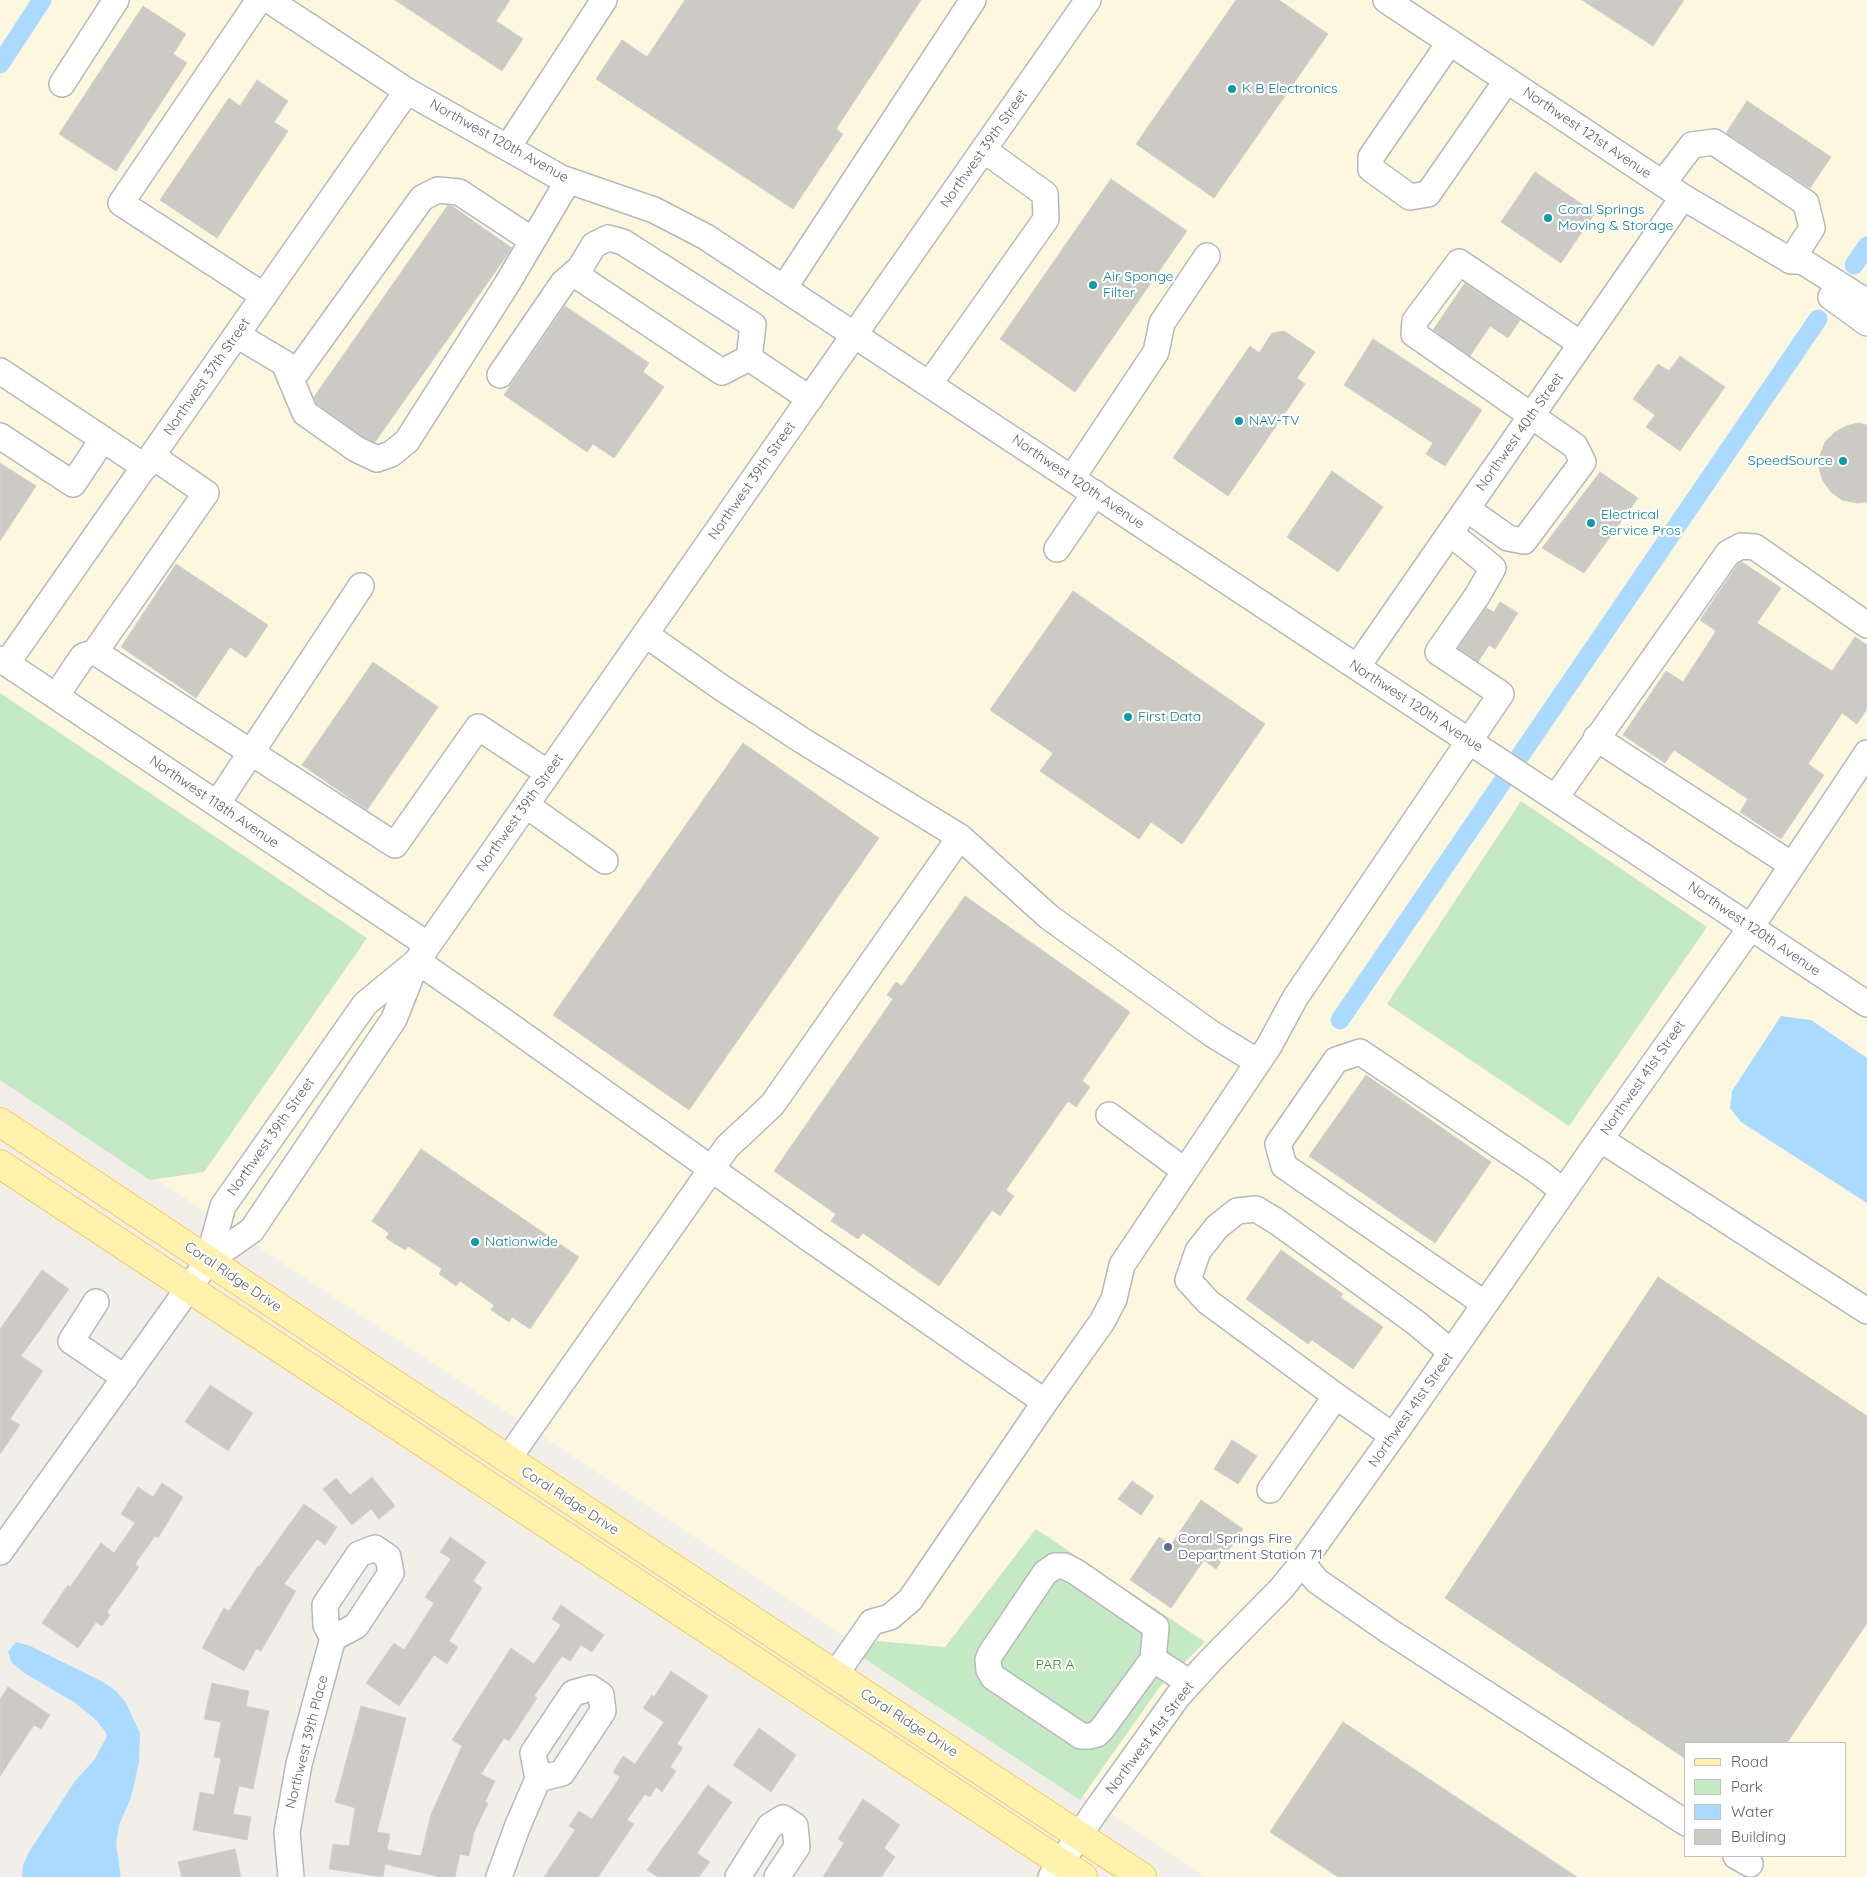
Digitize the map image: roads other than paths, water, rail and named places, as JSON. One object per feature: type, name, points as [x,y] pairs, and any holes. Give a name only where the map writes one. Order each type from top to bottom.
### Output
[{"type":"main road","name":"Coral Ridge Drive","points":[[0,1122],[1142,1877]]},
{"type":"main road","points":[[0,1164],[1065,1872]]},
{"type":"street","points":[[62,84],[116,0]]},
{"type":"street","points":[[259,0],[121,203],[264,296]]},
{"type":"street","name":"Northwest 120th Avenue","points":[[269,0],[408,91],[561,178],[654,210],[706,237],[930,383],[1867,1004]]},
{"type":"street","points":[[508,147],[604,0]]},
{"type":"street","points":[[784,288],[973,0]]},
{"type":"street","name":"Northwest 39th Street","points":[[0,1552],[208,1261],[252,1230],[394,1019],[423,953],[1088,0]]},
{"type":"street","name":"Northwest 121st Avenue","points":[[1387,0],[1663,184],[1791,261],[1802,261],[1867,302]]},
{"type":"street","points":[[1450,42],[1371,157],[1371,169],[1410,196],[1428,194],[1507,80]]},
{"type":"street","name":"Northwest 37th Street","points":[[4,661],[148,461],[408,91]]},
{"type":"street","points":[[1663,184],[1692,146],[1714,142],[1806,203],[1812,228],[1791,261]]},
{"type":"street","points":[[930,383],[1046,219],[1045,194],[984,150]]},
{"type":"street","points":[[237,335],[284,363],[305,413],[356,449],[377,459],[391,454],[407,441],[507,284],[568,181]]},
{"type":"street","points":[[291,380],[422,198],[438,190],[460,192],[532,240]]},
{"type":"street","name":"Northwest 40th Street","points":[[1357,667],[1684,197]]},
{"type":"street","points":[[500,375],[563,284],[580,268],[594,245],[608,238],[623,242],[753,325],[749,358]]},
{"type":"street","points":[[1072,478],[1156,352],[1162,322],[1207,256]]},
{"type":"street","name":"Northwest 121st Avenue","points":[[1791,261],[1796,271],[1867,323]]},
{"type":"street","points":[[1467,510],[1508,538],[1524,541],[1583,462],[1575,446],[1414,334],[1416,321],[1459,262],[1581,344]]},
{"type":"street","points":[[580,268],[582,279],[722,372],[749,358]]},
{"type":"street","points":[[749,358],[810,399]]},
{"type":"street","points":[[0,371],[102,439],[148,461],[206,493],[95,652],[84,656],[56,696]]},
{"type":"street","points":[[0,436],[73,484],[102,439]]},
{"type":"street","points":[[1057,549],[1095,493]]},
{"type":"street","points":[[835,1675],[872,1622],[890,1617],[910,1600],[1102,1322],[1114,1299],[1122,1265],[1258,1062],[1295,998],[1501,694],[1438,652],[1477,596],[1493,568],[1450,533]]},
{"type":"street","points":[[1556,797],[1728,553],[1741,546],[1755,547],[1867,625]]},
{"type":"street","points":[[217,804],[361,586]]},
{"type":"street","points":[[645,634],[722,688],[803,741],[960,837],[1049,917],[1212,1034],[1258,1062]]},
{"type":"street","points":[[95,652],[395,845],[478,727],[548,773]]},
{"type":"street","name":"Northwest 118th Avenue","points":[[4,661],[217,804],[423,953],[495,1015],[711,1169],[1045,1402]]},
{"type":"street","points":[[1596,738],[1792,864]]},
{"type":"street","name":"Northwest 41st Street","points":[[1065,1872],[1079,1836],[1178,1696],[1281,1589],[1393,1436],[1600,1138],[1751,927],[1867,753]]},
{"type":"street","points":[[526,805],[605,861]]},
{"type":"street","points":[[508,1459],[711,1169],[727,1147],[772,1105],[960,837]]},
{"type":"street","name":"Northwest 39th Street","points":[[208,1261],[223,1206],[364,1004],[423,953]]},
{"type":"street","points":[[1485,1304],[1284,1166],[1278,1144],[1288,1129],[1336,1060],[1360,1052],[1563,1191]]},
{"type":"street","points":[[1109,1115],[1185,1172]]},
{"type":"street","points":[[1600,1138],[1867,1311]]},
{"type":"street","points":[[1393,1436],[1208,1302],[1188,1280],[1198,1252],[1217,1227],[1237,1211],[1256,1209],[1276,1221],[1415,1322],[1452,1352]]},
{"type":"street","points":[[96,1302],[71,1341],[125,1378]]},
{"type":"street","points":[[1270,1490],[1336,1396]]},
{"type":"street","points":[[1302,1562],[1317,1580],[1389,1631],[1684,1822]]},
{"type":"street","points":[[1055,1566],[1064,1566],[1076,1572],[1156,1627],[1153,1659],[1102,1729],[1097,1734],[1090,1736],[1081,1736],[994,1677],[989,1670],[988,1660],[1045,1573],[1055,1566]]},
{"type":"street","name":"Northwest 39th Place","points":[[291,1877],[287,1832],[288,1822],[299,1764],[333,1638]]},
{"type":"street","points":[[1153,1659],[1190,1683]]},
{"type":"street","points":[[499,1877],[518,1825],[538,1779]]},
{"type":"street","points":[[738,1877],[770,1826],[783,1818],[795,1826],[797,1847],[777,1877]]},
{"type":"water","points":[[1781,1016],[1811,1020],[1867,1058],[1867,1203],[1741,1122],[1730,1108],[1732,1091]]},
{"type":"water","points":[[16,1642],[30,1646],[103,1682],[116,1691],[126,1703],[140,1733],[139,1762],[135,1781],[130,1800],[119,1825],[116,1843],[121,1877],[22,1877],[23,1865],[29,1852],[75,1781],[95,1759],[107,1736],[95,1719],[74,1702],[26,1674],[12,1663],[8,1652]]},
{"type":"waterway","points":[[0,64],[42,0]]},
{"type":"waterway","points":[[1854,265],[1867,246]]},
{"type":"waterway","points":[[1340,1020],[1818,319]]},
{"type":"place","name":"K B Electronics","points":[[1232,89]]},
{"type":"place","name":"Coral Springs Moving & Storage","points":[[1548,218]]},
{"type":"place","name":"Air Sponge Filter","points":[[1093,285]]},
{"type":"place","name":"NAV-TV","points":[[1239,421]]},
{"type":"place","name":"SpeedSource","points":[[1843,461]]},
{"type":"place","name":"Electrical Service Pros","points":[[1591,523]]},
{"type":"place","name":"First Data","points":[[1128,717]]},
{"type":"place","name":"Nationwide","points":[[475,1242]]},
{"type":"place","name":"Coral Springs Fire Department Station 71","points":[[1168,1547]]},
{"type":"park label","name":"PAR A","points":[[1055,1665]]}]
